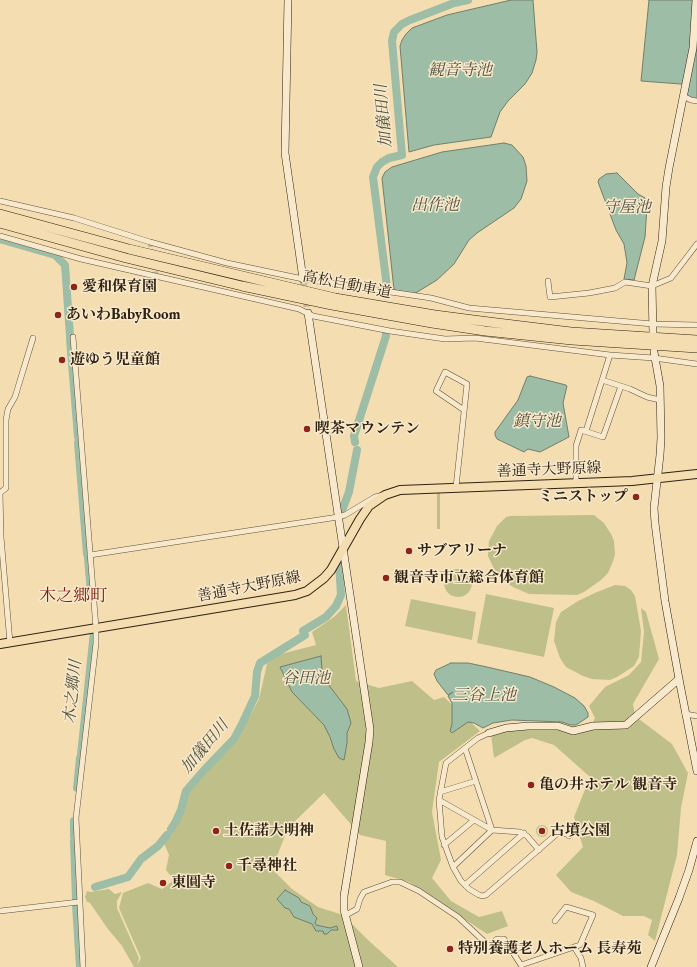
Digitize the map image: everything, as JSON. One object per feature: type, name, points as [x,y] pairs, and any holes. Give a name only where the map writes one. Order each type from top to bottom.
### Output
[{"type":"highway","name":"高松自動車道","points":[[0,214],[129,249],[335,298],[435,315],[519,326],[571,332],[697,340]]},
{"type":"highway","name":"高松自動車道","points":[[0,223],[126,258],[242,286],[432,323],[493,332],[572,340],[697,348]]},
{"type":"main road","name":"善通寺大野原線","points":[[0,644],[295,595],[307,591],[316,586],[324,578],[344,548],[366,510],[374,502],[385,495],[408,489],[632,481],[697,474]]},
{"type":"street","points":[[288,0],[286,153],[303,279]]},
{"type":"street","points":[[653,333],[652,286],[662,241],[669,168],[693,48],[696,0]]},
{"type":"street","points":[[683,96],[697,101]]},
{"type":"street","points":[[0,201],[74,218],[227,264],[303,279],[432,298],[469,308],[523,317],[697,325]]},
{"type":"street","points":[[0,236],[81,259],[299,309],[313,316],[390,331],[445,339],[475,338],[610,355],[654,355],[697,364]]},
{"type":"street","points":[[548,281],[550,297],[589,293],[615,288],[624,282],[652,286],[672,278],[697,244]]},
{"type":"street","points":[[308,313],[370,729],[344,896],[346,914],[359,967]]},
{"type":"street","points":[[73,337],[96,628],[96,644],[76,818],[83,967]]},
{"type":"street","points":[[10,642],[1,537],[0,493],[6,488],[6,420],[8,409],[15,397],[33,338]]},
{"type":"street","points":[[586,431],[610,355]]},
{"type":"street","points":[[654,355],[660,386],[661,438],[654,508],[655,523],[665,601],[685,714],[697,771]]},
{"type":"street","points":[[456,487],[467,384],[445,372],[436,391],[464,410]]},
{"type":"street","points":[[602,380],[647,397],[660,400]]},
{"type":"street","points":[[576,482],[576,446],[581,430],[603,437],[621,386]]},
{"type":"street","points":[[90,555],[338,517],[345,515],[375,496],[385,495]]},
{"type":"street","points":[[569,836],[559,832],[486,895],[479,895],[465,885],[458,877],[442,837],[439,800],[446,762],[478,738],[506,728],[558,726],[573,731],[593,726],[626,725],[679,679]]},
{"type":"street","points":[[685,714],[697,716]]},
{"type":"street","points":[[465,748],[492,830]]},
{"type":"street","points":[[440,792],[476,781]]},
{"type":"street","points":[[439,800],[492,830],[516,830],[524,833],[539,850]]},
{"type":"street","points":[[444,845],[474,820]]},
{"type":"street","points":[[453,867],[492,830]]},
{"type":"street","points":[[465,885],[524,833]]},
{"type":"street","points":[[652,967],[689,870],[697,841]]},
{"type":"street","points":[[346,914],[357,909],[364,892],[392,882],[400,882],[419,891],[458,917],[489,946],[497,939],[504,939],[521,965],[580,945],[592,915],[566,906],[555,921]]},
{"type":"street","points":[[0,911],[79,902]]},
{"type":"street","points":[[574,947],[581,958],[583,967]]},
{"type":"green space","points":[[437,492],[440,492],[440,529],[437,529]]},
{"type":"green space","points":[[594,515],[604,523],[611,534],[614,541],[615,555],[608,573],[584,592],[577,595],[529,594],[513,587],[499,577],[495,571],[488,556],[489,541],[497,526],[506,517]]},
{"type":"green space","points":[[458,569],[468,573],[472,583],[468,593],[458,597],[448,593],[444,583],[448,573]]},
{"type":"green space","points":[[615,585],[625,586],[631,590],[635,596],[641,631],[639,657],[634,666],[617,677],[610,680],[592,679],[566,667],[560,658],[554,641],[556,622],[561,612],[578,601]]},
{"type":"green space","points":[[486,594],[554,608],[544,657],[477,643]]},
{"type":"green space","points":[[411,599],[476,612],[472,640],[405,626]]},
{"type":"green space","points":[[346,605],[356,681],[379,688],[412,681],[434,700],[444,697],[480,731],[439,762],[432,812],[441,860],[432,878],[451,901],[479,917],[502,911],[508,926],[487,934],[409,882],[385,875],[386,841],[360,835],[324,793],[288,828],[272,869],[292,889],[318,907],[343,915],[398,967],[134,967],[122,946],[90,903],[87,902],[85,897],[87,891],[90,892],[109,889],[115,894],[122,892],[117,901],[117,908],[139,958],[137,965],[141,958],[119,908],[123,893],[148,883],[162,889],[174,880],[166,870],[169,855],[164,843],[181,814],[187,795],[200,777],[238,739],[259,699],[267,664],[277,655],[316,645],[312,632],[334,617]]},
{"type":"green space","points":[[641,608],[646,612],[659,659],[633,704],[635,716],[672,744],[688,773],[681,808],[677,855],[655,941],[648,935],[652,920],[644,916],[623,916],[594,901],[571,892],[556,875],[583,847],[574,817],[590,777],[554,745],[532,738],[525,740],[494,758],[491,734],[506,730],[556,728],[574,733],[590,727],[595,718],[589,706],[605,687],[629,675],[641,662],[644,632]]},
{"type":"green space","name":"古墳公園","points":[[540,825],[544,825],[548,831],[544,837],[540,837],[536,833],[536,829]]},
{"type":"water","name":"観音寺池","points":[[511,0],[533,0],[537,52],[536,60],[532,73],[525,84],[508,101],[500,112],[491,137],[434,145],[409,152],[400,46],[406,34],[412,28],[447,15]]},
{"type":"water","points":[[649,0],[693,1],[690,50],[683,83],[681,84],[641,81]]},
{"type":"water","points":[[697,20],[697,99],[695,99],[686,95]]},
{"type":"water","name":"出作池","points":[[504,143],[512,145],[523,157],[526,166],[527,181],[521,199],[514,208],[469,240],[454,264],[437,280],[414,294],[394,290],[382,178],[385,172],[392,167],[442,152]]},
{"type":"water","name":"守屋池","points":[[617,173],[638,194],[645,198],[645,206],[647,207],[645,237],[634,280],[624,279],[627,263],[624,244],[616,230],[598,182],[599,179],[606,174]]},
{"type":"water","name":"鎮守池","points":[[530,376],[567,386],[563,403],[569,437],[540,452],[528,449],[524,452],[497,439],[495,435],[495,432],[518,400],[527,377]]},
{"type":"water","name":"谷田池","points":[[321,656],[322,670],[325,680],[347,709],[351,723],[347,733],[344,760],[339,758],[324,725],[292,692],[280,667]]},
{"type":"water","name":"三谷上池","points":[[451,663],[468,663],[530,677],[575,698],[584,706],[588,713],[588,717],[576,725],[562,722],[512,720],[493,723],[483,728],[474,723],[468,722],[452,733],[450,731],[452,724],[452,703],[448,696],[453,692],[448,695],[437,681],[434,674],[436,670]]},
{"type":"water","points":[[285,890],[299,898],[301,902],[310,906],[313,914],[317,918],[315,923],[316,925],[330,928],[337,926],[338,930],[331,930],[327,934],[324,934],[323,931],[316,931],[312,924],[294,917],[289,909],[285,908],[277,899]]},
{"type":"waterway","name":"加儀田川","points":[[387,287],[373,177],[377,167],[382,162],[389,158],[402,155],[392,41],[394,32],[402,24],[410,20],[454,3],[468,0]]},
{"type":"waterway","name":"木之郷川","points":[[0,239],[55,255],[65,265],[70,336]]},
{"type":"waterway","name":"加儀田川","points":[[355,442],[354,436],[386,333]]},
{"type":"waterway","name":"木之郷川","points":[[70,339],[78,437]]},
{"type":"waterway","name":"木之郷川","points":[[78,443],[87,554]]},
{"type":"waterway","name":"加儀田川","points":[[343,508],[349,492],[357,450]]},
{"type":"waterway","name":"木之郷川","points":[[88,558],[91,593]]},
{"type":"waterway","name":"加儀田川","points":[[303,631],[326,617],[336,606],[341,595],[339,563]]},
{"type":"waterway","name":"木之郷川","points":[[81,755],[94,632]]},
{"type":"waterway","name":"加儀田川","points":[[171,829],[181,810],[186,791],[234,739],[255,696],[257,672],[260,663],[305,635]]},
{"type":"waterway","name":"木之郷川","points":[[77,788],[80,758]]},
{"type":"waterway","name":"木之郷川","points":[[74,821],[74,836]]},
{"type":"waterway","name":"加儀田川","points":[[95,887],[128,877],[141,859],[158,846],[167,835]]},
{"type":"waterway","name":"木之郷川","points":[[74,841],[76,900]]},
{"type":"waterway","name":"木之郷川","points":[[76,905],[80,967]]},
{"type":"tunnel","points":[[150,242],[156,276]]},
{"type":"tunnel","points":[[303,279],[308,313]]},
{"type":"place","name":"愛和保育園","points":[[74,287]]},
{"type":"place","name":"あいわBabyRoom","points":[[58,315]]},
{"type":"place","name":"遊ゆう児童館","points":[[62,360]]},
{"type":"place","name":"喫茶マウンテン","points":[[307,429]]},
{"type":"place","name":"ミニストップ","points":[[636,497]]},
{"type":"place","name":"サブアリーナ","points":[[409,551]]},
{"type":"place","name":"観音寺市立総合体育館","points":[[386,578]]},
{"type":"place","name":"亀の井ホテル 観音寺","points":[[531,785]]},
{"type":"place","name":"土佐諾大明神","points":[[216,831]]},
{"type":"place","name":"古墳公園","points":[[542,831]]},
{"type":"place","name":"千尋神社","points":[[229,866]]},
{"type":"place","name":"東圓寺","points":[[163,883]]},
{"type":"place","name":"特別養護老人ホーム 長寿苑","points":[[450,949]]},
{"type":"district","name":"木之郷町","points":[[73,596]]}]
